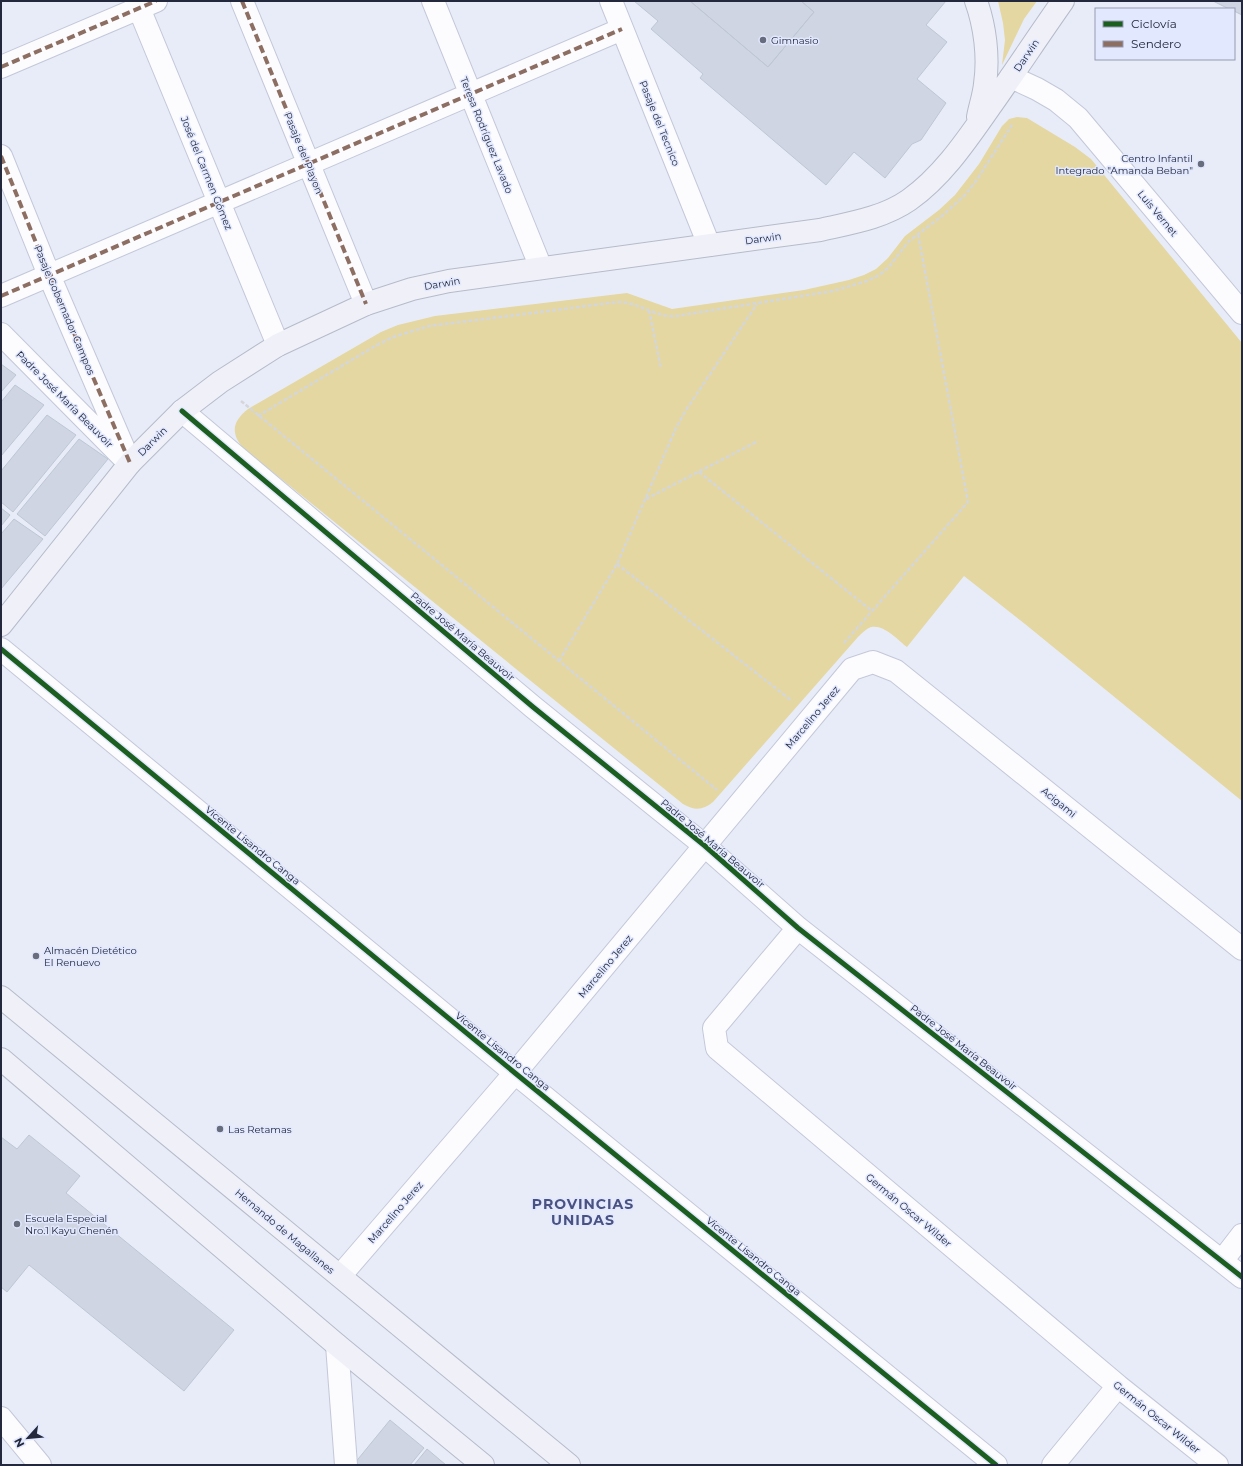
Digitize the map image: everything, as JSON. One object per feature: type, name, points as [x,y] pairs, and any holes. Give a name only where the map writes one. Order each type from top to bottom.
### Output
[{"type":"main road","name":"Darwin","points":[[975,128],[986,84],[986,50],[980,13],[976,1]]},
{"type":"main road","name":"Darwin","points":[[1,626],[130,464],[182,411],[220,382],[278,345],[366,304],[412,289],[449,281],[820,230],[863,221],[888,211],[909,200],[933,179],[960,149],[1063,1]]},
{"type":"main road","name":"Hernando de Magallanes","points":[[1,997],[569,1465]]},
{"type":"main road","points":[[1,1059],[337,1346],[484,1465]]},
{"type":"street","name":"Pasaje del Playon","points":[[242,1],[366,304]]},
{"type":"street","name":"Teresa Rodríguez Lavado","points":[[433,1],[541,268]]},
{"type":"street","name":"Pasaje del Tecnico","points":[[611,1],[709,245]]},
{"type":"street","points":[[1,66],[144,3]]},
{"type":"street","name":"José del Carmen Gómez","points":[[144,3],[219,202],[278,345]]},
{"type":"street","points":[[1,296],[622,29]]},
{"type":"street","name":"Luis Vernet","points":[[1011,77],[1056,100],[1078,118],[1242,313]]},
{"type":"street","name":"Pasaje Gobernador Campos","points":[[1,156],[49,275],[130,464]]},
{"type":"street","name":"Padre José María Beauvoir","points":[[1,334],[130,464]]},
{"type":"street","name":"Padre José María Beauvoir","points":[[182,411],[532,707],[705,846],[798,928],[1242,1277]]},
{"type":"street","name":"Vicente Lisandro Canga","points":[[1,649],[515,1073],[996,1465]]},
{"type":"street","name":"Marcelino Jerez","points":[[340,1276],[515,1073],[852,669],[873,662]]},
{"type":"street","name":"Acigami","points":[[873,662],[896,671],[1242,949]]},
{"type":"street","name":"Germán Oscar Wilder","points":[[798,928],[714,1028],[717,1048],[1118,1386],[1217,1465]]},
{"type":"street","points":[[1222,1261],[1242,1235]]},
{"type":"street","points":[[337,1346],[346,1465]]},
{"type":"street","points":[[1053,1465],[1118,1386]]},
{"type":"street","points":[[1,1418],[40,1465]]},
{"type":"path","points":[[258,416],[375,346],[393,337],[429,326],[618,302],[628,302],[669,317],[833,291],[867,281],[888,268],[903,247],[942,216],[965,195],[976,181],[1037,89]]},
{"type":"path","points":[[840,647],[968,502],[918,234]]},
{"type":"path","points":[[559,661],[617,564],[682,416],[757,304]]},
{"type":"path","points":[[649,310],[661,369]]},
{"type":"path","points":[[220,382],[258,416],[737,808]]},
{"type":"path","points":[[646,499],[758,441]]},
{"type":"path","points":[[699,472],[872,611]]},
{"type":"path","points":[[617,564],[793,701],[788,707]]},
{"type":"path","points":[[715,789],[720,783]]},
{"type":"shaded area","points":[[998,1],[1037,1],[1024,19],[1002,65],[1005,40]]},
{"type":"shaded area","points":[[1017,117],[1027,118],[1075,147],[1091,159],[1242,343],[1242,801],[964,576],[907,647],[886,630],[881,628],[871,627],[864,631],[713,802],[706,807],[699,809],[691,808],[683,804],[243,448],[236,437],[236,422],[248,409],[381,332],[398,325],[435,316],[627,293],[672,309],[804,290],[849,280],[864,275],[876,269],[888,258],[905,236],[939,210],[955,195],[979,164],[1002,126],[1009,119]]},
{"type":"building","points":[[634,1],[690,1],[768,67],[814,12],[801,1],[946,1],[926,25],[947,42],[917,79],[946,103],[921,140],[912,144],[885,178],[854,152],[826,185],[700,78],[703,74],[651,29],[658,21]]},
{"type":"building","name":"Gimnasio","points":[[690,1],[801,1],[814,12],[768,67]]},
{"type":"building","points":[[1213,1],[1242,1],[1242,15],[1235,12],[1235,8],[1227,8]]},
{"type":"building","points":[[1,364],[16,375],[1,392]]},
{"type":"building","points":[[15,385],[44,405],[1,456],[1,402]]},
{"type":"building","points":[[47,415],[76,435],[13,512],[1,502],[1,471]]},
{"type":"building","points":[[79,439],[108,459],[45,536],[17,514]]},
{"type":"building","points":[[1,508],[10,515],[1,526]]},
{"type":"building","points":[[14,519],[43,539],[1,589],[1,534]]},
{"type":"building","points":[[29,1135],[80,1176],[66,1193],[234,1330],[184,1391],[29,1265],[7,1292],[1,1287],[1,1137],[17,1149]]},
{"type":"building","points":[[390,1420],[424,1448],[410,1465],[354,1464]]},
{"type":"building","points":[[427,1449],[446,1465],[414,1465]]},
{"type":"marked path","points":[[1,67],[156,1]]},
{"type":"marked path","points":[[242,1],[366,304]]},
{"type":"marked path","points":[[1,296],[622,29]]},
{"type":"marked path","points":[[1,156],[49,275],[130,463]]},
{"type":"cycle path","points":[[182,411],[533,707],[705,846],[798,928],[1242,1277]]},
{"type":"cycle path","points":[[1,649],[515,1073],[996,1465]]},
{"type":"place","name":"Gimnasio","points":[[763,40]]},
{"type":"place","name":"Centro Infantil Integrado \"Amanda Beban\"","points":[[1201,164]]},
{"type":"place","name":"Almacén Dietético El Renuevo","points":[[36,956]]},
{"type":"place","name":"Las Retamas","points":[[220,1129]]},
{"type":"place","name":"Escuela Especial Nro.1 Kayu Chenén","points":[[17,1224]]},
{"type":"district","name":"PROVINCIAS UNIDAS","points":[[583,1212]]}]
